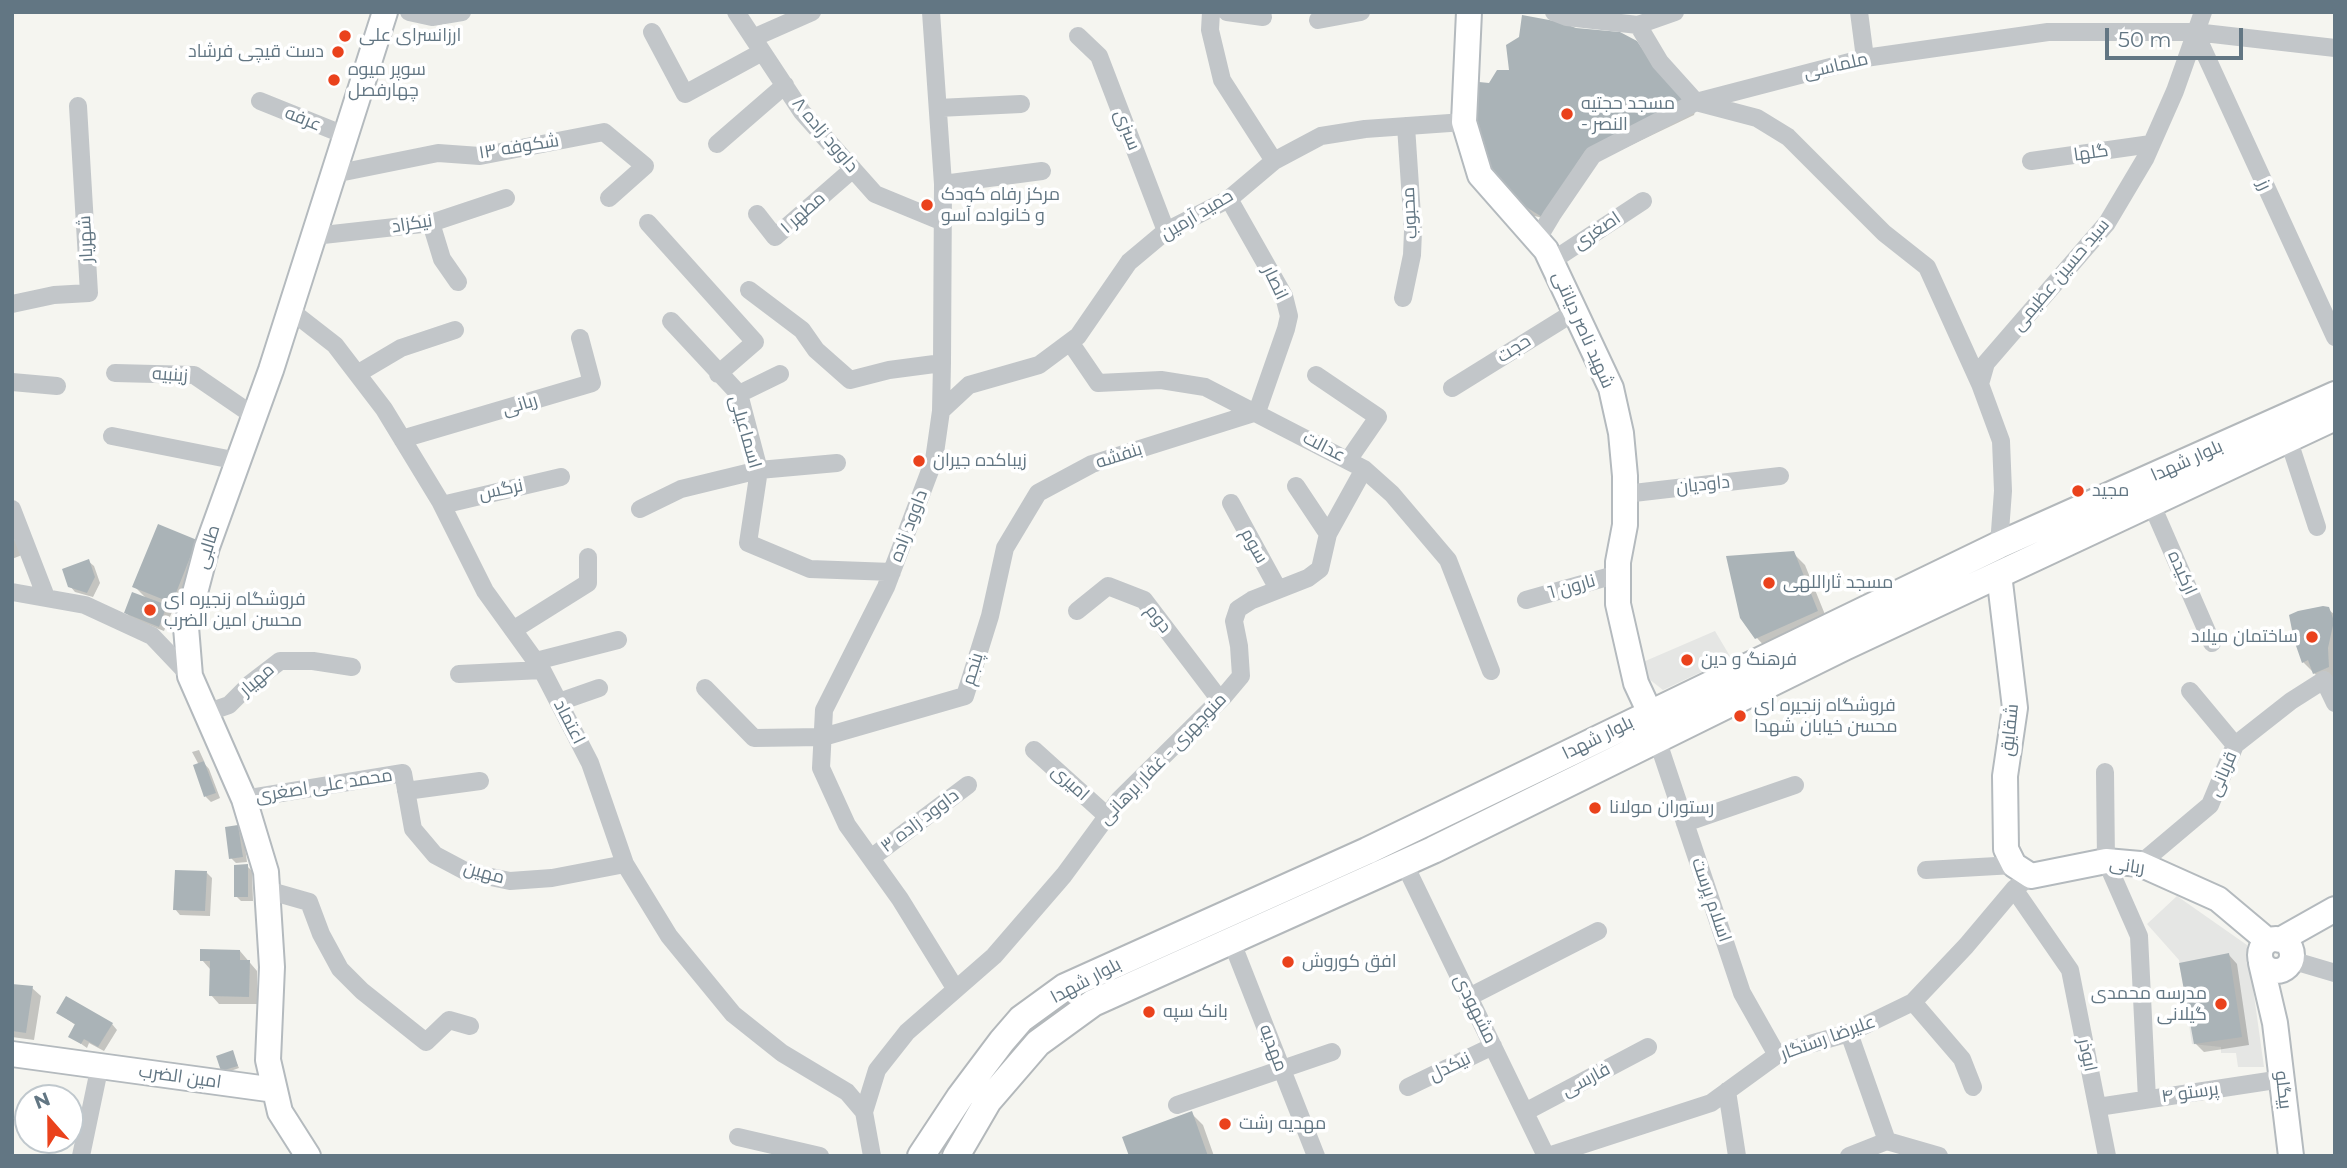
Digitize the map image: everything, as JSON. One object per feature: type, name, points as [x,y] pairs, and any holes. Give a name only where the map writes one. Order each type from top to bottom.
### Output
[{"type":"main road","name":"طالبی","points":[[275,1090],[268,1060],[272,967],[267,872],[244,799],[190,677],[186,627],[207,547],[290,310],[385,12]]},
{"type":"main road","name":"شهید ناصر دیانتی","points":[[1469,12],[1464,121],[1480,175],[1538,240],[1552,261],[1611,388],[1621,433],[1625,494],[1618,604],[1636,684],[1650,713]]},
{"type":"main road","name":"بلوار شهدا","points":[[956,1156],[988,1101],[1038,1043],[1093,1003],[1367,851],[1999,545],[2335,395]]},
{"type":"main road","name":"بلوار شهدا","points":[[921,1156],[960,1097],[1021,1019],[1065,987],[1404,863],[1844,647],[2335,417]]},
{"type":"main road","points":[[1999,545],[1999,574]]},
{"type":"main road","name":"شقایق","points":[[1999,574],[2015,708],[2005,776],[2006,849],[2020,877]]},
{"type":"main road","name":"ربانی","points":[[2020,877],[2106,861],[2140,864],[2218,899],[2277,954]]},
{"type":"main road","points":[[2277,954],[2335,911]]},
{"type":"main road","name":"بیگلو","points":[[2277,954],[2275,1023],[2291,1156]]},
{"type":"main road","name":"امین الضرب","points":[[12,1054],[275,1090]]},
{"type":"main road","points":[[275,1090],[280,1112],[308,1156]]},
{"type":"street","points":[[410,12],[432,17],[462,12]]},
{"type":"street","name":"داوود زاده ۸","points":[[736,12],[802,112],[875,194],[943,222]]},
{"type":"street","points":[[652,32],[685,94],[812,12]]},
{"type":"street","name":"داوود زاده","points":[[931,12],[943,184],[941,411],[934,460],[892,572],[824,710],[821,768],[847,825],[900,899],[955,988]]},
{"type":"street","points":[[1211,12],[1210,30],[1222,80],[1274,162]]},
{"type":"street","points":[[1227,12],[1263,17]]},
{"type":"street","points":[[1318,20],[1361,12]]},
{"type":"street","points":[[1554,12],[1567,17],[1638,25],[1673,13]]},
{"type":"street","points":[[1859,12],[1865,58]]},
{"type":"street","name":"سید حسین عظیمی","points":[[1980,384],[1986,363],[2107,223],[2151,144],[2175,91],[2203,12]]},
{"type":"street","points":[[1638,25],[1660,62],[1696,102],[1757,118],[1788,137],[1884,233],[1927,267],[1980,384],[2001,441],[2003,491],[1999,545]]},
{"type":"street","name":"ملماسی","points":[[1538,240],[1593,155],[1696,102],[1865,58],[2048,32],[2195,32],[2335,48]]},
{"type":"street","name":"رز","points":[[2195,32],[2335,337]]},
{"type":"street","name":"سبزی","points":[[1078,36],[1099,56],[1166,232]]},
{"type":"street","points":[[717,144],[785,85]]},
{"type":"street","name":"عرفه","points":[[260,101],[347,136]]},
{"type":"street","points":[[938,108],[1021,104]]},
{"type":"street","name":"شهریار","points":[[12,304],[54,295],[89,293],[78,106]]},
{"type":"street","name":"حمید آرمین","points":[[941,411],[969,385],[1039,365],[1070,342],[1078,336],[1129,262],[1166,232],[1229,199],[1274,162],[1321,136],[1365,129],[1464,121]]},
{"type":"street","name":"محبوب","points":[[1403,298],[1412,255],[1413,231],[1406,126]]},
{"type":"street","name":"شکوفه ۱۳","points":[[334,174],[428,155],[480,156],[604,132],[645,166],[608,198]]},
{"type":"street","name":"گلها","points":[[2031,162],[2151,144]]},
{"type":"street","name":"مطهر ۱","points":[[757,214],[775,237],[853,169]]},
{"type":"street","points":[[943,184],[1042,171]]},
{"type":"street","name":"نیکزاد","points":[[314,236],[430,223],[506,198]]},
{"type":"street","name":"انصار","points":[[1229,199],[1284,296],[1289,316],[1257,412]]},
{"type":"street","name":"اصغری","points":[[1552,261],[1643,201]]},
{"type":"street","points":[[430,223],[442,259],[458,282]]},
{"type":"street","points":[[648,223],[755,342],[718,374]]},
{"type":"street","points":[[749,290],[802,330],[816,350],[850,380],[889,370],[942,363]]},
{"type":"street","name":"اعتماد","points":[[290,310],[335,345],[384,409],[442,505],[485,591],[539,665],[590,763],[625,864],[669,936],[733,1014],[782,1053],[847,1092],[864,1112]]},
{"type":"street","name":"حجت","points":[[1452,388],[1576,311]]},
{"type":"street","name":"اسماعیلی","points":[[671,321],[738,394],[759,470],[748,542],[810,569],[892,572]]},
{"type":"street","points":[[357,374],[401,348],[454,330]]},
{"type":"street","name":"ربانی","points":[[402,439],[592,383],[580,338]]},
{"type":"street","name":"عدالت","points":[[1070,342],[1098,383],[1161,380],[1205,387],[1357,464],[1392,494],[1448,561],[1491,671]]},
{"type":"street","name":"زینبیه","points":[[116,373],[194,375],[254,416]]},
{"type":"street","points":[[738,394],[779,374]]},
{"type":"street","points":[[1316,375],[1378,417],[1328,534]]},
{"type":"street","points":[[12,382],[57,386]]},
{"type":"street","name":"بنفشه","points":[[1010,541],[1038,494],[1092,464],[1257,412]]},
{"type":"street","points":[[111,436],[238,461]]},
{"type":"street","points":[[2288,438],[2317,527]]},
{"type":"street","points":[[640,509],[681,489],[759,470],[838,463]]},
{"type":"street","name":"داودیان","points":[[1625,494],[1780,476]]},
{"type":"street","name":"نرگس","points":[[442,505],[561,477]]},
{"type":"street","points":[[1296,486],[1328,534]]},
{"type":"street","name":"سوم","points":[[1231,503],[1278,589]]},
{"type":"street","name":"ارکیده","points":[[2151,503],[2213,643]]},
{"type":"street","points":[[12,509],[46,597]]},
{"type":"street","name":"منوچهری - غفار برهانی","points":[[864,1112],[877,1070],[907,1032],[994,956],[1064,875],[1106,815],[1241,676],[1234,621],[1238,610],[1252,600],[1308,578],[1320,569],[1328,534]]},
{"type":"street","name":"پنجم","points":[[823,737],[965,695],[989,616],[1005,548],[1010,541]]},
{"type":"street","points":[[513,630],[588,583],[588,557]]},
{"type":"street","name":"نارون 1","points":[[1526,600],[1618,574]]},
{"type":"street","name":"دوم","points":[[1077,611],[1108,586],[1144,600],[1220,700]]},
{"type":"street","points":[[12,592],[85,605],[152,636],[190,677]]},
{"type":"street","points":[[459,674],[539,665],[618,640]]},
{"type":"street","name":"مهیار","points":[[206,713],[229,705],[250,684],[280,661],[313,661],[352,667]]},
{"type":"street","name":"قربانی","points":[[2140,864],[2210,805],[2235,745],[2291,701],[2324,680],[2335,703]]},
{"type":"street","points":[[559,702],[599,688]]},
{"type":"street","points":[[705,688],[754,738],[823,737]]},
{"type":"street","points":[[2190,691],[2235,745]]},
{"type":"street","name":"اسلام پرست","points":[[1657,739],[1742,993],[1777,1055]]},
{"type":"street","name":"امیری","points":[[1034,750],[1106,815]]},
{"type":"street","points":[[2105,772],[2106,861],[2139,936],[2147,1100]]},
{"type":"street","name":"مهین","points":[[403,773],[413,829],[435,855],[467,872],[510,881],[552,878],[625,864]]},
{"type":"street","name":"محمد علی اصغری","points":[[244,799],[403,773]]},
{"type":"street","points":[[406,792],[480,781]]},
{"type":"street","name":"داوود زاده ۳","points":[[871,858],[968,785]]},
{"type":"street","points":[[1685,822],[1796,785]]},
{"type":"street","name":"مشهودی","points":[[1404,863],[1547,1156]]},
{"type":"street","points":[[1926,870],[2020,877]]},
{"type":"street","name":"علیرضا رستگار","points":[[1547,1156],[1711,1103],[1777,1055],[1849,1033],[1913,1002],[1966,947],[2020,877]]},
{"type":"street","name":"ابوذر","points":[[2020,877],[2070,970],[2106,1156]]},
{"type":"street","points":[[268,890],[309,902],[321,934],[340,969],[362,991],[426,1042],[449,1020],[470,1026]]},
{"type":"street","name":"مهدیه","points":[[1226,929],[1316,1156]]},
{"type":"street","points":[[1469,997],[1598,931]]},
{"type":"street","points":[[2277,954],[2335,973]]},
{"type":"street","points":[[1913,1002],[1962,1059],[1973,1087]]},
{"type":"street","points":[[1849,1033],[1887,1141]]},
{"type":"street","name":"نیکدل","points":[[1408,1087],[1493,1046]]},
{"type":"street","name":"فارسی","points":[[1525,1112],[1648,1047]]},
{"type":"street","points":[[1177,1105],[1332,1052]]},
{"type":"street","points":[[81,1156],[100,1065]]},
{"type":"street","name":"پرستو ۴","points":[[2098,1107],[2282,1079]]},
{"type":"street","points":[[1727,1091],[1737,1156]]},
{"type":"street","points":[[864,1112],[872,1156]]},
{"type":"street","points":[[738,1137],[820,1156]]},
{"type":"street","points":[[1849,1156],[1887,1141],[1939,1156]]},
{"type":"shaded area","name":"فرهنگ و دین","points":[[1715,631],[1731,658],[1663,690],[1649,679],[1643,662]]},
{"type":"shaded area","name":"مدرسه محمدی گیلانی","points":[[2177,896],[2247,945],[2264,1067],[2238,1067],[2236,1053],[2221,1053],[2221,1047],[2192,1044],[2179,960],[2147,924]]},
{"type":"building","name":"مسجد حجتیه - النصر","points":[[1522,15],[1576,28],[1620,32],[1637,41],[1686,96],[1683,104],[1585,151],[1542,217],[1526,207],[1511,203],[1484,173],[1470,121],[1479,82],[1489,83],[1497,70],[1509,70],[1506,45],[1519,37]]},
{"type":"building","points":[[158,524],[197,540],[172,603],[132,587]]},
{"type":"building","name":"مسجد ثاراللهی","points":[[1794,551],[1818,611],[1755,639],[1740,618],[1726,556]]},
{"type":"building","points":[[89,559],[95,577],[87,593],[68,587],[62,569]]},
{"type":"building","points":[[132,592],[167,605],[159,627],[124,613]]},
{"type":"building","name":"ساختمان میلاد","points":[[2323,606],[2329,607],[2334,621],[2328,648],[2329,667],[2313,674],[2308,660],[2302,663],[2289,615]]},
{"type":"building","points":[[204,761],[216,793],[204,797],[193,765]]},
{"type":"building","points":[[238,825],[243,857],[229,859],[225,827]]},
{"type":"building","points":[[248,864],[248,897],[234,897],[234,865]]},
{"type":"building","points":[[175,870],[207,871],[205,911],[173,910]]},
{"type":"building","points":[[200,949],[240,950],[240,960],[250,960],[249,997],[209,996],[210,961],[200,961]]},
{"type":"building","points":[[2229,953],[2242,1037],[2194,1044],[2179,963]]},
{"type":"building","points":[[12,984],[33,986],[26,1033],[12,1031]]},
{"type":"building","points":[[66,996],[113,1023],[98,1047],[84,1039],[81,1044],[68,1037],[75,1024],[56,1013]]},
{"type":"building","points":[[233,1050],[238,1066],[221,1071],[216,1056]]},
{"type":"building","points":[[1192,1111],[1208,1156],[1129,1156],[1122,1137]]},
{"type":"place","name":"ارزانسرای علی","points":[[345,36]]},
{"type":"place","name":"دست قیچی فرشاد","points":[[338,52]]},
{"type":"place","name":"سوپر میوه چهارفصل","points":[[334,80]]},
{"type":"place","name":"مسجد حجتیه - النصر","points":[[1567,114]]},
{"type":"place","name":"مرکز رفاه کودک و خانواده آسو","points":[[927,205]]},
{"type":"place","name":"زیباکده جیران","points":[[919,461]]},
{"type":"place","name":"مجید","points":[[2078,491]]},
{"type":"place","name":"مسجد ثاراللهی","points":[[1769,583]]},
{"type":"place","name":"فروشگاه زنجیره ای محسن امین الضرب","points":[[150,610]]},
{"type":"place","name":"ساختمان میلاد","points":[[2312,637]]},
{"type":"place","name":"فرهنگ و دین","points":[[1687,660]]},
{"type":"place","name":"فروشگاه زنجیره ای محسن خیابان شهدا","points":[[1740,716]]},
{"type":"place","name":"رستوران مولانا","points":[[1595,808]]},
{"type":"place","name":"افق کوروش","points":[[1288,962]]},
{"type":"place","name":"مدرسه محمدی گیلانی","points":[[2221,1004]]},
{"type":"place","name":"بانک سپه","points":[[1149,1012]]},
{"type":"place","name":"مهدیه رشت","points":[[1225,1124]]}]
